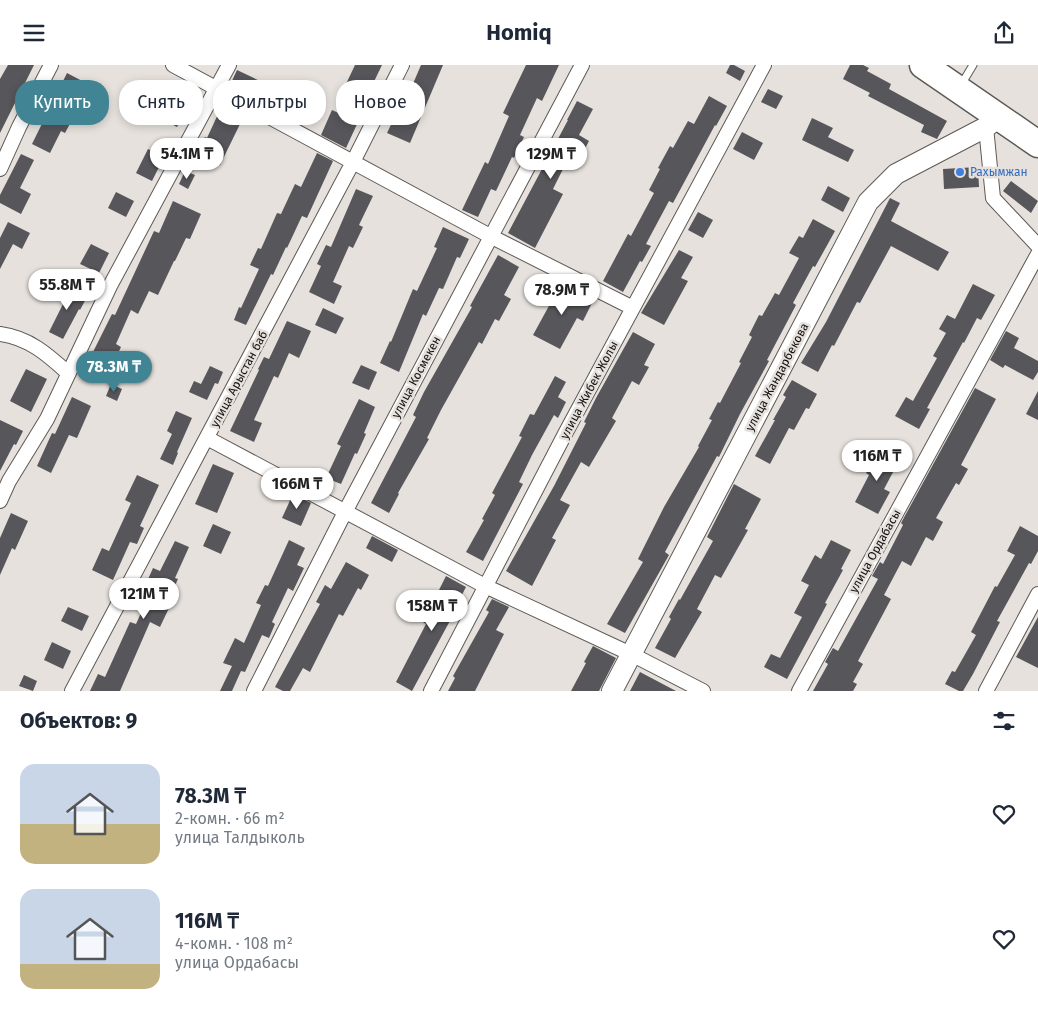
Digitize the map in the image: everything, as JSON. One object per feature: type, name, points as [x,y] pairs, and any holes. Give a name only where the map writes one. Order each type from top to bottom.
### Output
[{"type":"highway","points":[[923,65],[958,89],[992,122],[1038,144]]},
{"type":"street","points":[[0,169],[51,65]]},
{"type":"street","points":[[173,65],[213,86]]},
{"type":"street","points":[[222,80],[229,65]]},
{"type":"street","name":"улица Арыстан баб","points":[[72,691],[353,162],[402,65]]},
{"type":"street","name":"улица Космекен","points":[[254,691],[490,237],[582,65]]},
{"type":"street","name":"улица Жибек Жолы","points":[[431,691],[764,65]]},
{"type":"street","points":[[0,501],[9,481],[47,419],[110,286],[213,98]]},
{"type":"street","points":[[992,122],[993,198],[1038,246]]},
{"type":"street","name":"улица Жандарбекова","points":[[612,691],[868,203],[896,175],[992,122]]},
{"type":"street","points":[[285,125],[490,237],[633,309]]},
{"type":"street","name":"улица Ордабасы","points":[[799,691],[1038,254]]},
{"type":"street","points":[[0,334],[13,336],[42,350],[68,373]]},
{"type":"street","points":[[207,438],[486,586],[631,654],[703,691]]},
{"type":"street","points":[[986,691],[1038,594]]},
{"type":"lane","points":[[958,89],[974,65]]},
{"type":"building","points":[[8,65],[34,65],[26,80],[15,80],[15,103],[0,133],[0,79]]},
{"type":"building","points":[[355,65],[382,65],[375,80],[348,80]]},
{"type":"building","points":[[421,65],[443,65],[425,108],[425,80],[415,80]]},
{"type":"building","points":[[526,65],[559,65],[542,101],[537,98],[520,135],[524,137],[514,158],[512,157],[496,191],[491,189],[478,217],[462,210],[485,162],[488,164],[509,116],[503,113]]},
{"type":"building","points":[[730,65],[745,71],[740,81],[726,73]]},
{"type":"building","points":[[850,65],[863,65],[869,68],[867,71],[891,84],[889,89],[947,121],[937,139],[921,132],[924,125],[868,96],[870,93],[843,79]]},
{"type":"building","points":[[237,70],[258,80],[232,80]]},
{"type":"building","points":[[67,73],[80,80],[64,80]]},
{"type":"building","points":[[768,89],[783,96],[776,109],[761,102]]},
{"type":"building","points":[[709,96],[727,106],[673,203],[669,201],[646,244],[651,246],[642,262],[640,261],[623,292],[603,281],[628,234],[631,236],[654,193],[649,190],[670,146],[673,148],[688,121],[694,124]]},
{"type":"building","points":[[577,101],[593,109],[579,135],[589,141],[579,160],[570,155],[553,189],[563,194],[535,248],[508,233]]},
{"type":"building","points":[[332,110],[336,112],[336,125],[357,125],[346,148],[321,135]]},
{"type":"building","points":[[812,118],[833,128],[828,137],[854,150],[848,162],[802,140]]},
{"type":"building","points":[[41,125],[69,125],[65,133],[61,131],[50,153],[32,144]]},
{"type":"building","points":[[213,125],[240,125],[220,165],[197,155],[205,137],[207,138]]},
{"type":"building","points":[[391,125],[418,125],[410,143],[387,133]]},
{"type":"building","points":[[742,132],[763,143],[754,160],[733,149]]},
{"type":"building","points":[[148,149],[164,157],[152,181],[136,173]]},
{"type":"building","points":[[317,153],[333,161],[307,218],[302,216],[246,325],[234,320],[259,269],[250,265],[258,248],[261,249],[277,213],[281,214],[295,184],[301,187]]},
{"type":"building","points":[[21,154],[34,160],[20,188],[31,194],[21,214],[0,203],[0,195]]},
{"type":"building","points":[[978,167],[979,187],[944,189],[943,169]]},
{"type":"building","points":[[185,171],[195,175],[188,189],[179,184]]},
{"type":"building","points":[[1011,181],[1038,201],[1031,213],[1003,191]]},
{"type":"building","points":[[828,186],[850,198],[843,212],[821,200]]},
{"type":"building","points":[[356,189],[373,196],[359,225],[363,227],[353,248],[349,246],[333,282],[342,286],[334,304],[309,292],[321,266],[317,264],[326,245],[331,247]]},
{"type":"building","points":[[116,192],[134,201],[126,217],[108,208]]},
{"type":"building","points":[[890,198],[900,203],[891,221],[949,252],[938,271],[891,246],[860,303],[857,302],[818,372],[801,363],[826,322]]},
{"type":"building","points":[[173,201],[201,214],[190,239],[186,238],[158,295],[149,291],[138,314],[131,310],[116,344],[121,347],[111,368],[90,358],[112,314],[115,315],[154,231],[159,233]]},
{"type":"building","points":[[698,212],[713,220],[703,238],[688,230]]},
{"type":"building","points":[[813,219],[835,231],[793,303],[796,305],[767,360],[769,361],[719,457],[717,456],[665,552],[669,555],[625,633],[607,624],[643,562],[638,559],[664,507],[699,447],[712,420],[709,419],[718,402],[720,403],[741,363],[739,362],[752,337],[749,335],[759,315],[762,316],[775,293],[779,295],[799,258],[789,253],[799,236],[803,238]]},
{"type":"building","points":[[8,222],[30,233],[22,249],[13,244],[0,269],[0,238]]},
{"type":"building","points":[[443,227],[469,239],[460,258],[457,257],[443,289],[439,288],[426,316],[423,314],[399,372],[380,363],[413,289],[417,291],[437,248],[434,247]]},
{"type":"building","points":[[91,244],[109,253],[99,273],[80,264]]},
{"type":"building","points":[[679,250],[693,257],[681,278],[688,281],[664,325],[641,313]]},
{"type":"building","points":[[498,255],[519,267],[504,295],[511,299],[499,321],[495,319],[482,344],[479,342],[441,410],[427,438],[429,439],[398,493],[389,513],[371,503],[416,417],[413,415],[424,392],[472,307],[470,306]]},
{"type":"building","points":[[561,284],[593,301],[583,321],[577,318],[560,349],[533,335]]},
{"type":"building","points":[[973,284],[995,295],[981,320],[977,318],[963,342],[927,408],[930,409],[919,429],[895,416],[906,397],[913,401],[937,358],[933,356],[946,333],[939,329],[947,315],[955,319]]},
{"type":"building","points":[[64,286],[87,297],[63,339],[49,332],[64,302],[57,298]]},
{"type":"building","points":[[323,308],[344,318],[336,334],[315,325]]},
{"type":"building","points":[[287,321],[311,331],[299,358],[289,353],[278,378],[274,376],[254,420],[262,423],[254,442],[230,431],[264,357],[269,359]]},
{"type":"building","points":[[1006,331],[1019,338],[1014,348],[1038,361],[1038,372],[1033,380],[1005,365],[1003,368],[990,360]]},
{"type":"building","points":[[633,332],[655,344],[644,365],[649,367],[639,385],[632,381],[612,418],[616,421],[589,467],[581,462],[560,500],[570,505],[552,538],[556,540],[532,586],[506,571],[554,486],[586,423],[584,422],[596,398]]},
{"type":"building","points":[[361,365],[377,372],[369,390],[352,383]]},
{"type":"building","points":[[210,366],[223,372],[218,384],[215,383],[207,400],[189,392],[194,381],[201,384]]},
{"type":"building","points":[[26,369],[47,379],[31,412],[10,401]]},
{"type":"building","points":[[555,376],[566,382],[558,397],[566,402],[558,418],[554,415],[532,455],[519,482],[523,484],[483,561],[466,552],[484,520],[482,519],[495,495],[492,493],[522,437],[519,436],[530,414],[534,415]]},
{"type":"building","points":[[792,380],[817,394],[809,409],[806,408],[794,430],[789,428],[770,464],[755,456],[775,420],[773,420],[786,397],[783,395]]},
{"type":"building","points":[[111,384],[122,389],[117,401],[106,396]]},
{"type":"building","points":[[975,388],[996,399],[961,465],[968,469],[959,485],[956,483],[936,518],[943,522],[933,541],[926,537],[911,566],[902,561],[884,595],[891,599],[858,661],[863,664],[853,682],[857,684],[853,691],[813,691],[828,664],[825,662],[833,648],[838,651],[878,579],[872,576],[880,562],[883,564],[903,525],[901,523]]},
{"type":"building","points":[[1038,391],[1038,420],[1026,414]]},
{"type":"building","points":[[72,397],[91,406],[77,438],[69,435],[51,473],[37,466],[52,433],[55,434]]},
{"type":"building","points":[[359,399],[375,407],[364,433],[366,434],[341,484],[326,478],[341,446],[337,444]]},
{"type":"building","points":[[176,411],[192,418],[173,465],[160,459],[172,434],[167,431]]},
{"type":"building","points":[[0,420],[23,431],[0,471]]},
{"type":"building","points":[[878,450],[899,461],[884,489],[890,492],[878,514],[855,502],[869,475],[866,473]]},
{"type":"building","points":[[213,464],[234,473],[217,513],[195,504]]},
{"type":"building","points":[[137,475],[159,485],[140,526],[144,528],[137,544],[130,542],[113,580],[92,570],[102,548],[109,551],[131,503],[125,500]]},
{"type":"building","points":[[734,484],[761,499],[745,529],[748,530],[721,578],[715,575],[697,609],[702,612],[675,658],[655,648],[671,619],[669,617],[713,541],[707,537]]},
{"type":"building","points":[[293,494],[311,503],[301,526],[282,518]]},
{"type":"building","points":[[11,513],[28,521],[15,550],[12,548],[0,575],[0,538]]},
{"type":"building","points":[[213,524],[231,532],[221,554],[203,546]]},
{"type":"building","points":[[1020,526],[1038,536],[1038,551],[1031,564],[1029,563],[997,621],[1000,622],[973,674],[963,691],[959,691],[945,684],[952,671],[955,672],[976,635],[971,632],[995,586],[997,587],[1015,555],[1007,551]]},
{"type":"building","points":[[372,536],[398,550],[392,562],[366,548]]},
{"type":"building","points":[[289,540],[305,548],[297,565],[304,568],[293,591],[288,588],[272,622],[275,624],[269,638],[262,635],[245,672],[241,671],[232,691],[220,691],[232,666],[223,663],[235,638],[244,643],[261,605],[256,603],[265,585],[268,586]]},
{"type":"building","points":[[831,540],[851,550],[841,569],[843,570],[825,603],[827,604],[787,679],[764,667],[771,654],[780,658],[802,617],[794,613],[809,585],[801,581],[815,555],[821,559]]},
{"type":"building","points":[[175,541],[189,547],[175,578],[178,579],[165,607],[169,608],[160,627],[150,622],[120,691],[90,691],[98,674],[105,677],[130,622],[136,624],[152,589],[145,586],[153,568],[160,571]]},
{"type":"building","points":[[346,562],[369,575],[361,590],[358,588],[343,616],[339,614],[310,672],[303,668],[290,691],[283,691],[275,687],[320,604],[316,602],[325,585],[331,589]]},
{"type":"building","points":[[446,576],[466,587],[412,691],[396,682],[426,624],[423,622]]},
{"type":"building","points":[[492,599],[509,607],[496,630],[504,634],[475,691],[448,691],[455,678],[453,676],[489,612],[486,610]]},
{"type":"building","points":[[68,607],[89,616],[82,631],[61,621]]},
{"type":"building","points":[[1038,617],[1038,668],[1016,657]]},
{"type":"building","points":[[52,642],[71,651],[63,669],[44,660]]},
{"type":"building","points":[[593,646],[616,658],[599,691],[571,691],[586,663],[584,662]]},
{"type":"building","points":[[640,672],[676,691],[630,691]]},
{"type":"building","points":[[24,675],[37,681],[33,691],[19,686]]},
{"type":"place","name":"Рахымжан","points":[[960,172]]}]
